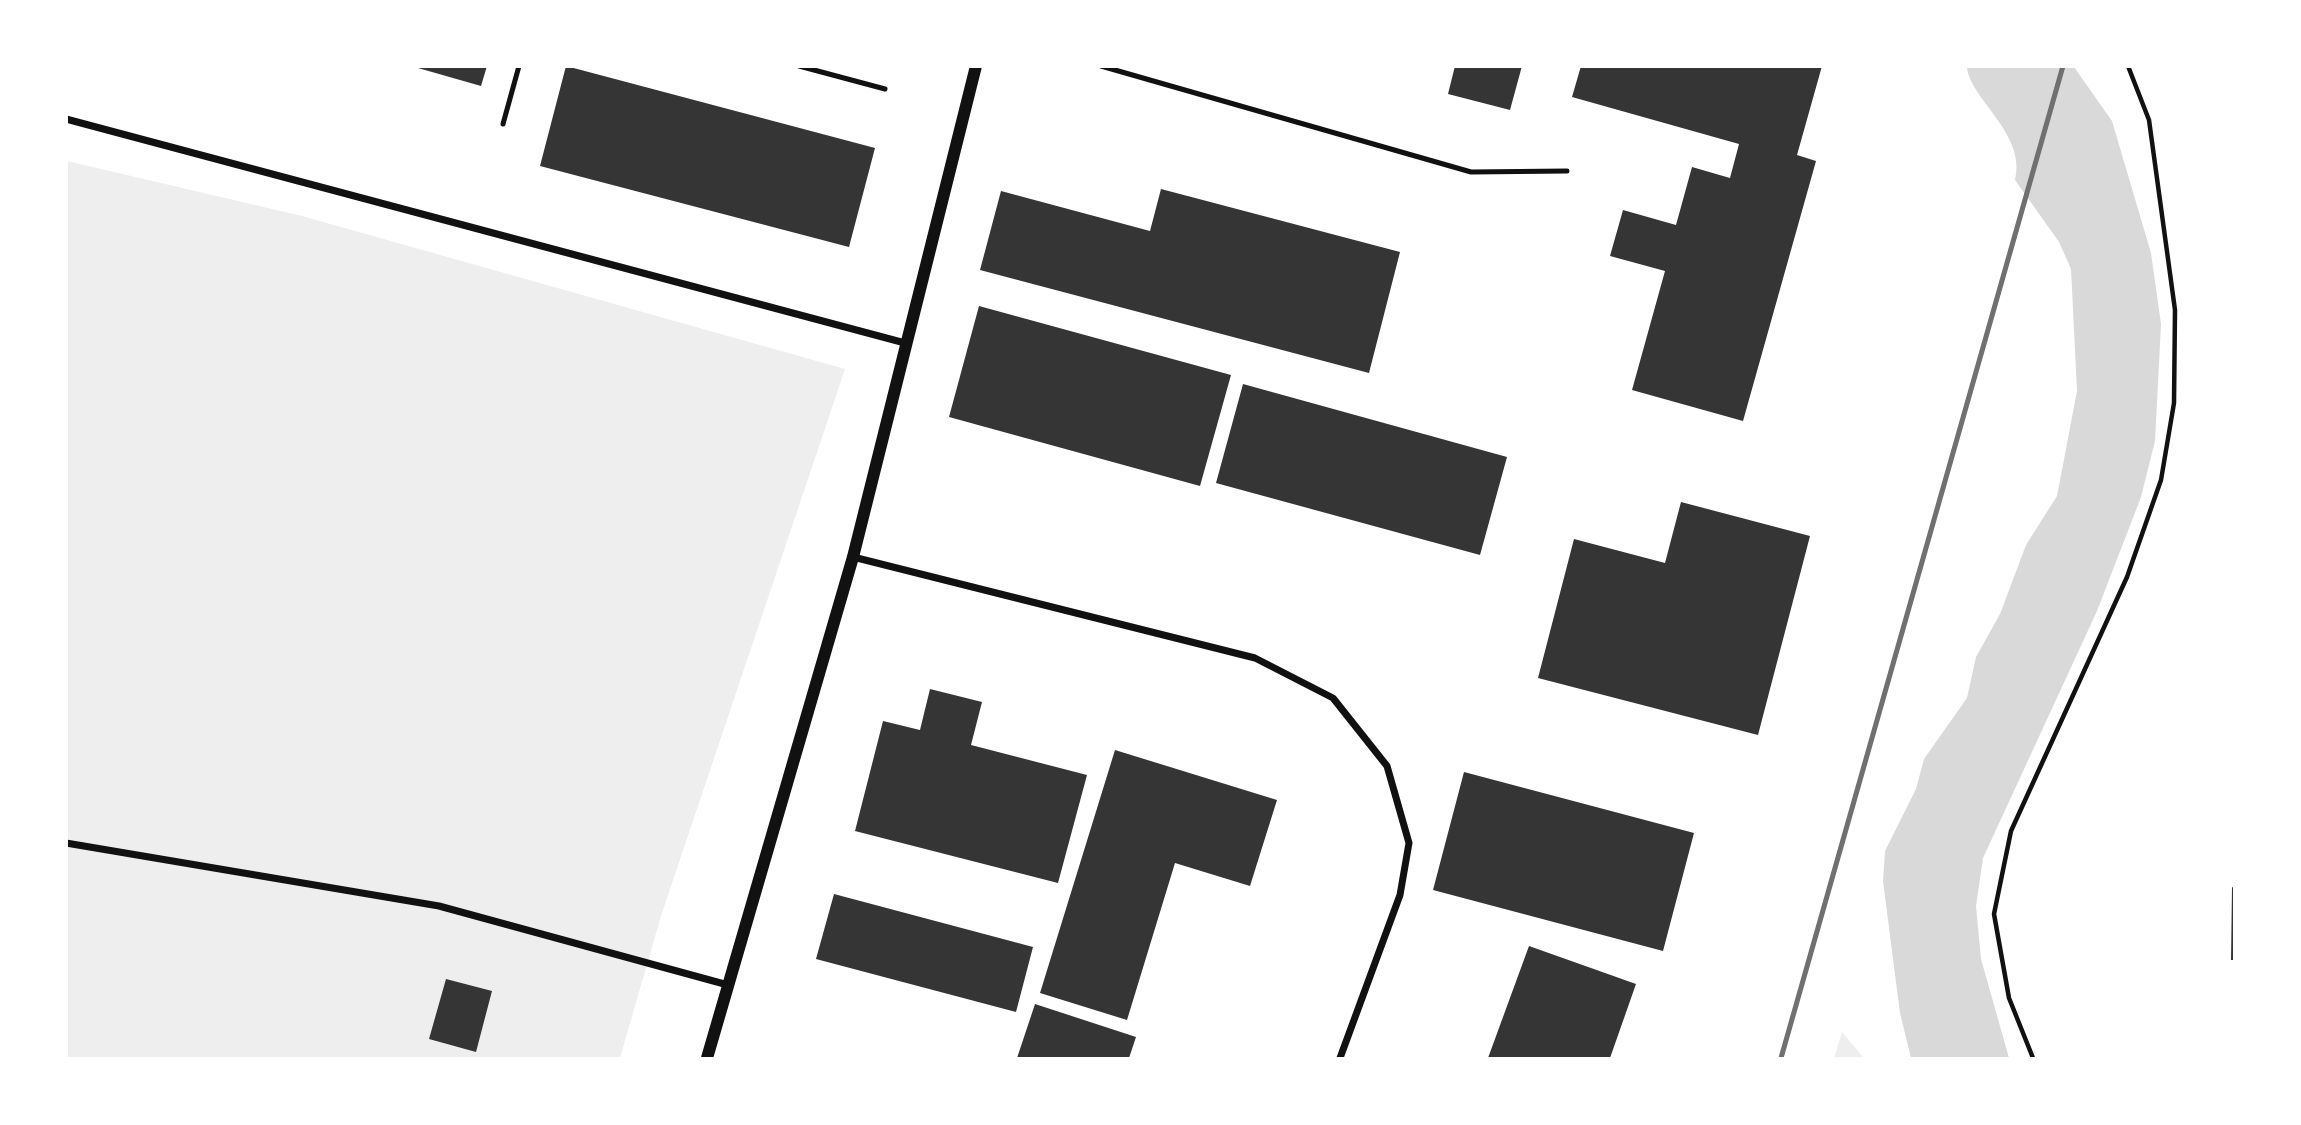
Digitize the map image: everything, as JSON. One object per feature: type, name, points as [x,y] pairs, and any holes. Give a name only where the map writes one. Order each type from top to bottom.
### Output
[{"type":"street","points":[[706,1059],[853,557],[976,66]]},
{"type":"street","points":[[66,119],[905,343]]},
{"type":"street","points":[[853,557],[1255,658],[1333,698],[1387,766],[1409,843],[1400,895],[1340,1059]]},
{"type":"street","points":[[66,843],[439,906],[728,985]]},
{"type":"lane","points":[[503,124],[519,66]]},
{"type":"lane","points":[[799,66],[885,89]]},
{"type":"lane","points":[[1101,66],[1471,172],[1567,171]]},
{"type":"path","points":[[2033,1059],[2009,998],[1994,914],[2011,831],[2127,577],[2161,480],[2175,403],[2173,297],[2149,120],[2129,66]]},
{"type":"shaded area","points":[[1967,67],[2074,67],[2112,121],[2151,253],[2161,324],[2155,441],[2141,497],[2097,611],[1983,858],[1976,906],[1981,959],[2009,1058],[1911,1058],[1900,1013],[1883,881],[1885,851],[1916,789],[1924,759],[1967,698],[1976,657],[2000,614],[2026,545],[2057,496],[2077,391],[2071,269],[2059,242],[2015,180],[2013,147],[2006,132],[1970,79]]},
{"type":"shaded area","points":[[67,161],[302,216],[845,369],[661,916],[620,1058],[67,1058]]},
{"type":"shaded area","points":[[1842,1032],[1864,1058],[1834,1058]]},
{"type":"building","points":[[411,66],[487,66],[481,86]]},
{"type":"building","points":[[566,66],[875,148],[849,247],[540,166]]},
{"type":"building","points":[[1455,66],[1522,66],[1510,110],[1448,94]]},
{"type":"building","points":[[1581,66],[1822,66],[1797,155],[1816,161],[1743,421],[1632,390],[1665,271],[1610,256],[1623,210],[1676,225],[1692,167],[1730,178],[1739,144],[1572,97]]},
{"type":"building","points":[[1161,189],[1400,252],[1369,373],[980,270],[1001,191],[1150,231]]},
{"type":"building","points":[[979,306],[1231,375],[1200,486],[949,417]]},
{"type":"building","points":[[1243,384],[1507,457],[1480,555],[1216,483]]},
{"type":"building","points":[[1681,502],[1810,536],[1758,735],[1538,678],[1574,539],[1665,563]]},
{"type":"building","points":[[930,689],[982,702],[971,745],[1087,775],[1058,883],[855,831],[883,721],[920,730]]},
{"type":"building","points":[[1115,750],[1277,800],[1250,886],[1175,863],[1127,1020],[1040,993]]},
{"type":"building","points":[[1464,772],[1694,833],[1663,951],[1433,890]]},
{"type":"building","points":[[2232,887],[2234,888],[2234,960],[2231,960]]},
{"type":"building","points":[[834,894],[1033,947],[1016,1012],[816,959]]},
{"type":"building","points":[[1529,946],[1636,984],[1610,1058],[1488,1058]]},
{"type":"building","points":[[446,979],[492,991],[476,1052],[429,1039]]},
{"type":"building","points":[[1035,1004],[1136,1037],[1129,1058],[1017,1058]]},
{"type":"railway","points":[[1781,1058],[2063,66]]}]
